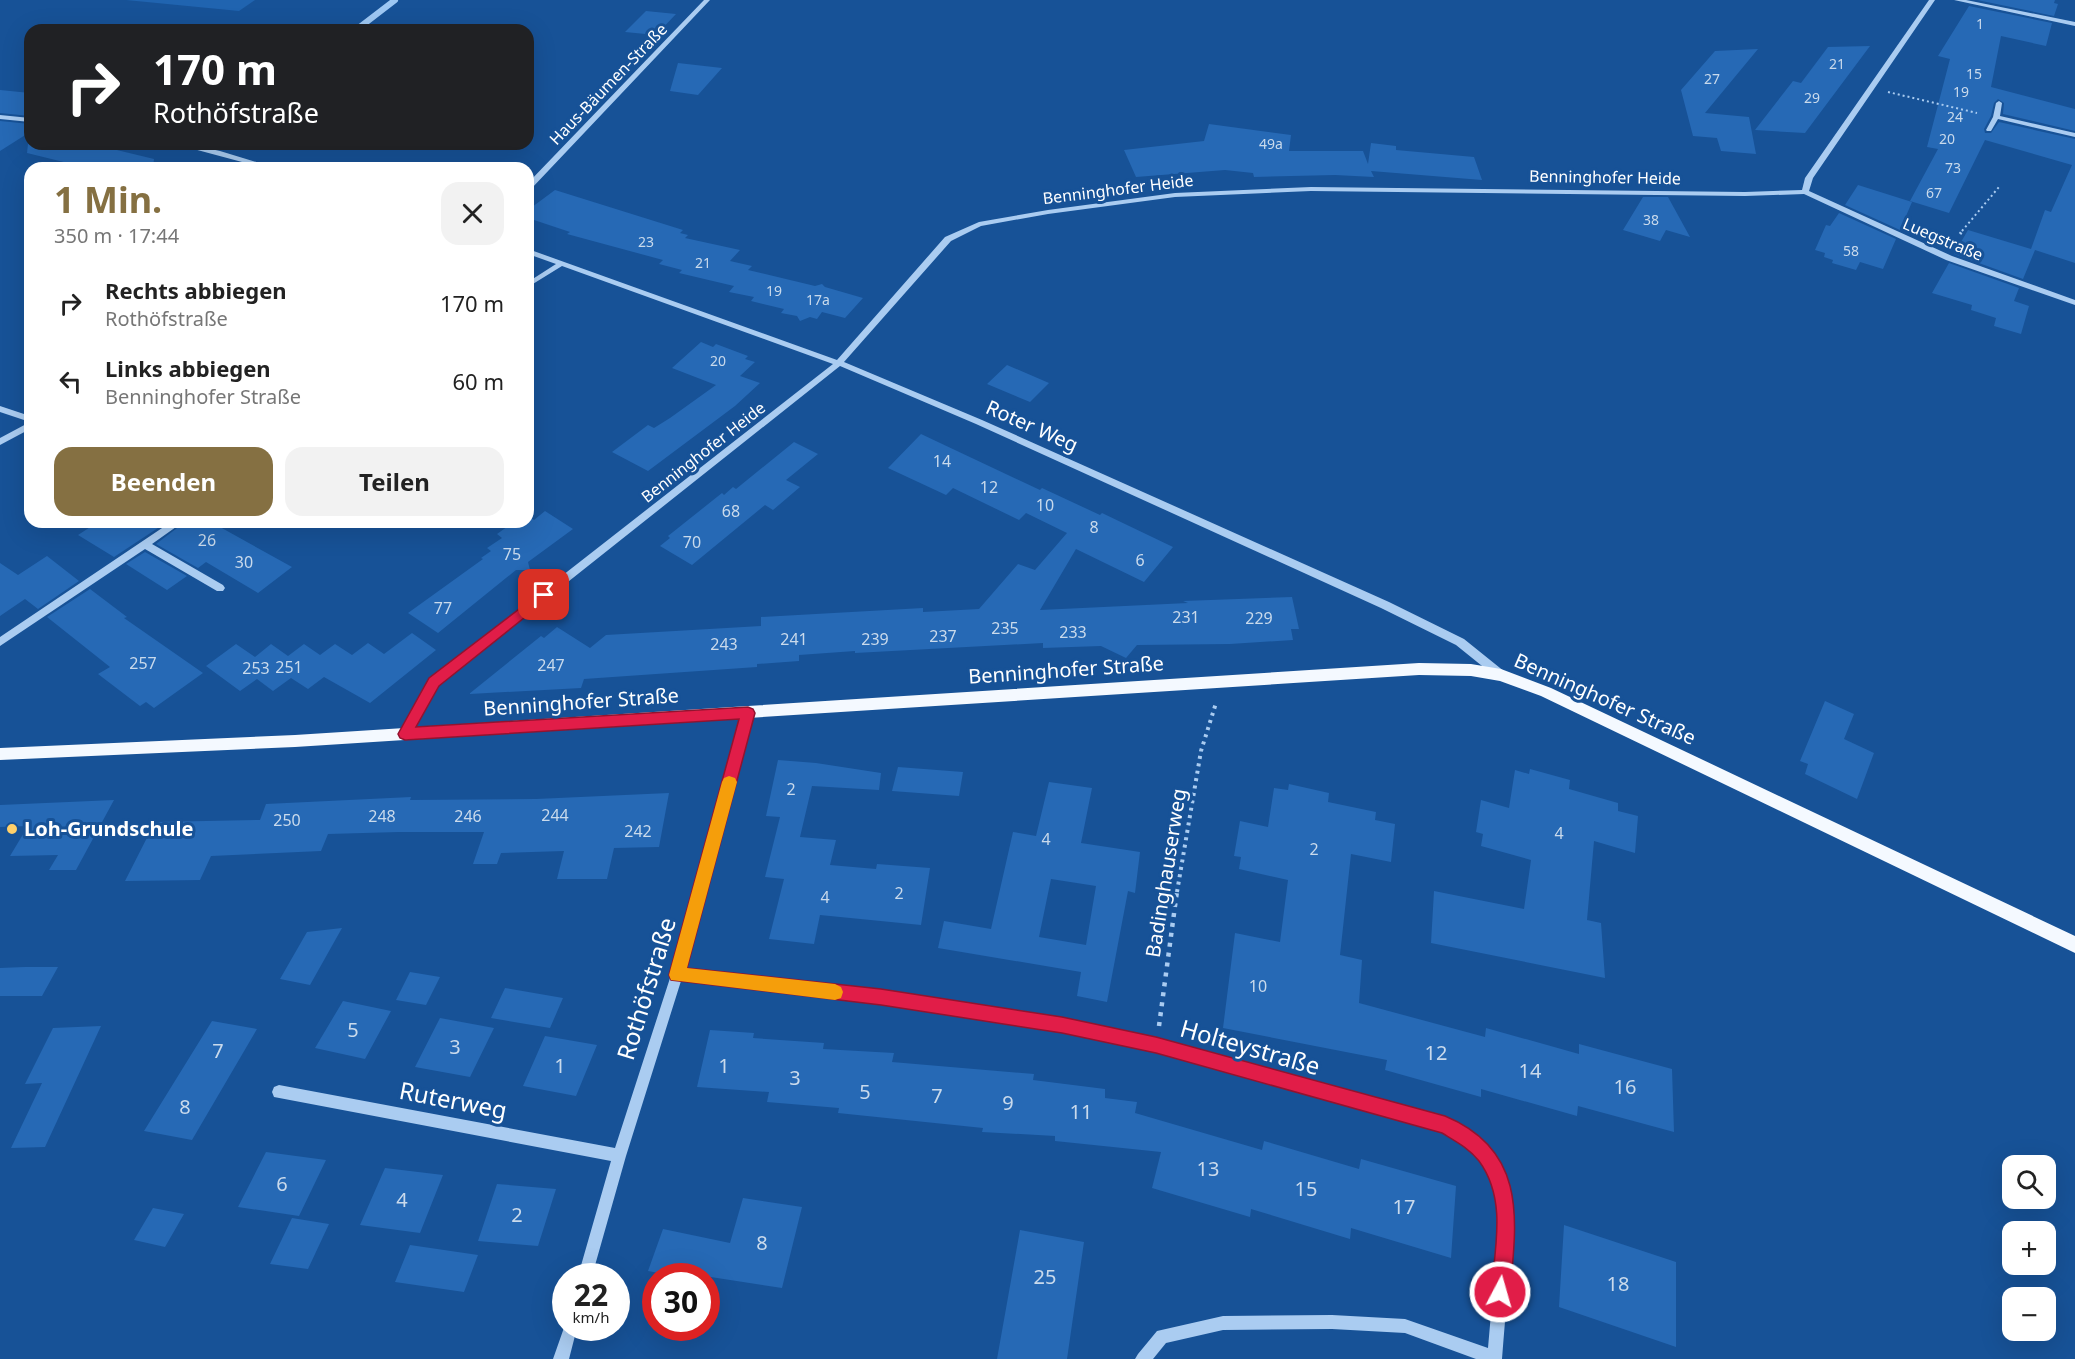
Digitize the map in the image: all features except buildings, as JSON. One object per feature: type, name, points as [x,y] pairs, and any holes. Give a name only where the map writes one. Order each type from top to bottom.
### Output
[{"type":"main road","name":"Benninghofer Straße","points":[[0,753],[405,734],[1419,669],[1471,670],[1502,675],[1602,717],[2075,945]]},
{"type":"street","name":"Haus-Bäumen-Straße","points":[[534,181],[707,0]]},
{"type":"street","points":[[1805,192],[1809,178],[1932,0]]},
{"type":"street","points":[[1957,0],[2075,24]]},
{"type":"street","points":[[1989,130],[1996,117],[1999,103]]},
{"type":"street","points":[[0,117],[24,119]]},
{"type":"street","points":[[1996,117],[2075,135]]},
{"type":"street","points":[[206,150],[251,162]]},
{"type":"street","name":"Benninghofer Heide","points":[[405,734],[434,682],[839,363],[948,239],[979,224],[1175,195],[1311,189],[1745,194],[1805,192]]},
{"type":"street","name":"Luegstraße","points":[[1805,192],[1949,258],[2075,303]]},
{"type":"street","name":"Roter Weg","points":[[534,253],[642,290],[839,363],[979,422],[1385,605],[1460,642],[1502,675]]},
{"type":"street","points":[[534,281],[560,264]]},
{"type":"street","points":[[0,409],[24,417]]},
{"type":"street","points":[[0,442],[24,428]]},
{"type":"street","points":[[0,642],[169,528]]},
{"type":"street","points":[[145,544],[220,588]]},
{"type":"street","name":"Rothöfstraße","points":[[589,1263],[619,1156],[677,975],[748,713]]},
{"type":"street","name":"Holteystraße","points":[[677,975],[881,997],[1062,1025],[1156,1045],[1445,1125],[1473,1142],[1485,1154],[1497,1175],[1507,1225],[1494,1359],[1405,1326],[1332,1322],[1223,1323],[1162,1336],[1143,1359]]},
{"type":"street","name":"Ruterweg","points":[[279,1092],[619,1156]]},
{"type":"street","points":[[561,1359],[566,1341]]},
{"type":"path","points":[[1870,88],[1996,117]]},
{"type":"path","points":[[1960,234],[1999,187]]},
{"type":"path","name":"Badinghauserweg","points":[[1156,1045],[1183,850],[1201,751],[1216,708]]},
{"type":"shaded area","points":[[126,0],[255,0],[239,11]]},
{"type":"waterway","points":[[364,24],[395,0]]},
{"type":"slow traffic","points":[[729,782],[677,975],[835,992]]},
{"type":"place","name":"Loh-Grundschule","points":[[12,829]]},
{"type":"route","points":[[544,595],[434,682],[405,734],[748,713],[677,975],[881,997],[1062,1025],[1156,1045],[1445,1125],[1473,1142],[1485,1154],[1497,1175],[1504,1198],[1507,1225],[1500,1292]]}]
